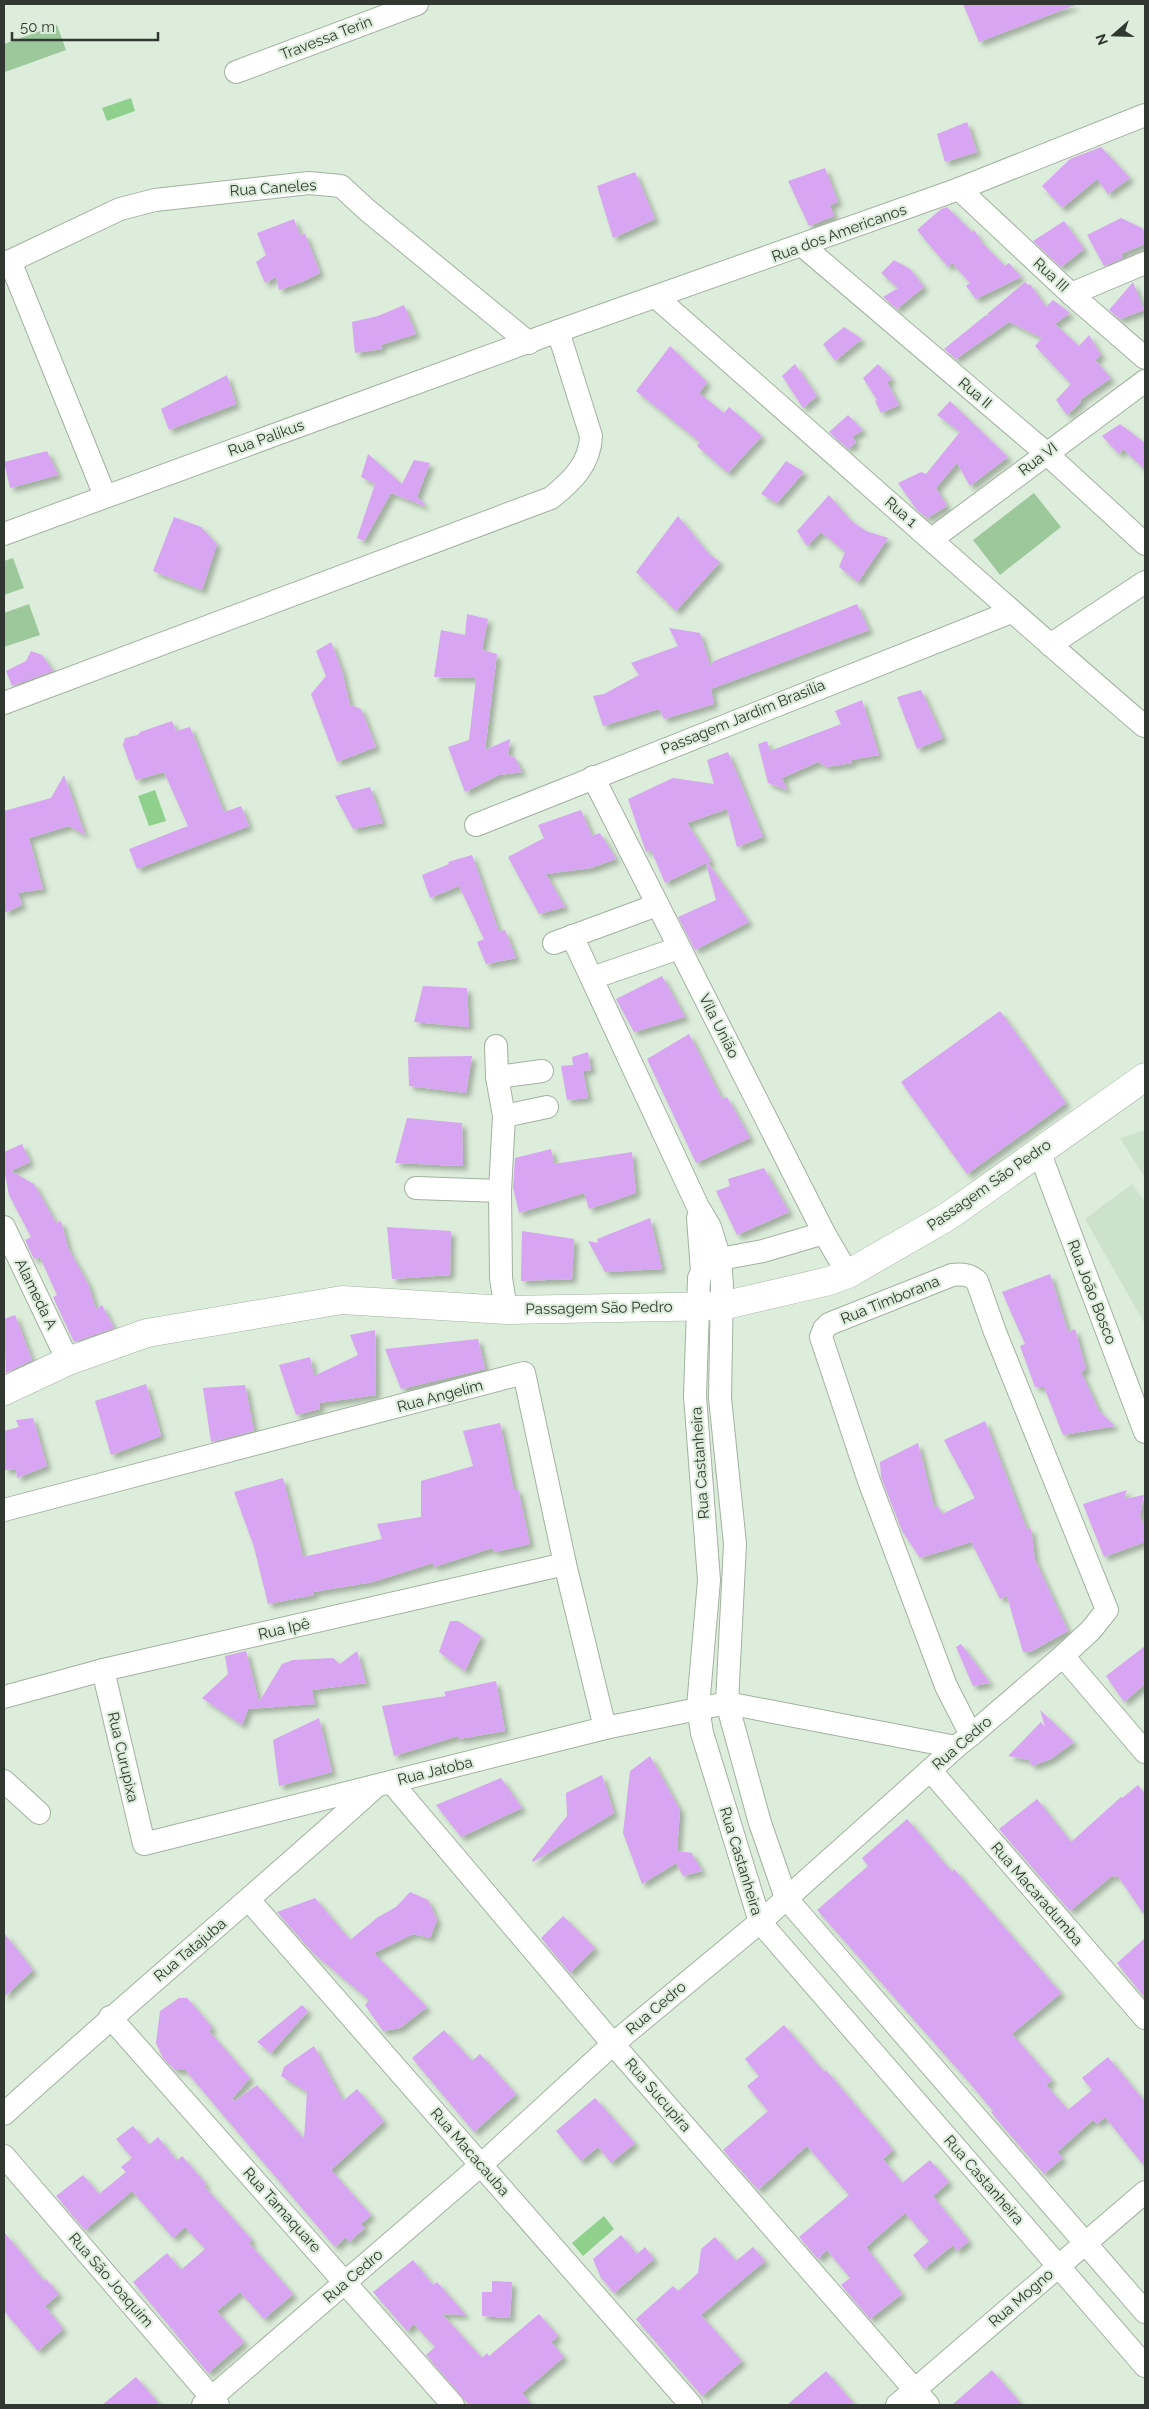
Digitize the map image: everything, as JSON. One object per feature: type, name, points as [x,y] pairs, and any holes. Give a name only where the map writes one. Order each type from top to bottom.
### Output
[{"type":"street","name":"Travessa Terin","points":[[236,72],[416,4]]},
{"type":"street","name":"Rua dos Americanos","points":[[529,343],[558,331],[657,298],[959,190],[1145,115]]},
{"type":"street","name":"Rua Caneles","points":[[7,262],[120,209],[155,200],[309,183],[341,186],[367,210],[529,343]]},
{"type":"street","name":"Rua III","points":[[959,190],[1071,294],[1145,358]]},
{"type":"street","name":"Rua II","points":[[803,246],[1046,453],[1145,544]]},
{"type":"street","points":[[7,262],[105,496]]},
{"type":"street","points":[[1071,294],[1145,263]]},
{"type":"street","name":"Rua 1","points":[[657,298],[932,539],[1011,612],[1144,726]]},
{"type":"street","points":[[4,703],[551,498],[571,482],[584,465],[590,450],[591,436],[558,331]]},
{"type":"street","name":"Rua Palikus","points":[[4,534],[529,343]]},
{"type":"street","name":"Rua VI","points":[[932,539],[1145,381]]},
{"type":"street","points":[[1050,645],[1145,582]]},
{"type":"street","name":"Passagem Jardim Brasília","points":[[476,825],[592,777],[1011,612]]},
{"type":"street","name":"Vila União","points":[[592,777],[824,1233],[848,1274]]},
{"type":"street","points":[[657,905],[563,940],[592,978],[698,1207],[710,1227],[720,1259],[710,1306]]},
{"type":"street","points":[[592,978],[679,948]]},
{"type":"street","points":[[496,1046],[497,1078],[504,1116],[500,1191],[501,1278],[506,1310]]},
{"type":"street","points":[[497,1078],[542,1071]]},
{"type":"street","name":"Passagem São Pedro","points":[[4,1390],[68,1361],[147,1333],[342,1300],[506,1310],[710,1306],[829,1282],[848,1274],[947,1218],[1145,1077]]},
{"type":"street","points":[[504,1116],[547,1107]]},
{"type":"street","name":"Rua João Bosco","points":[[1039,1151],[1145,1432]]},
{"type":"street","points":[[416,1188],[500,1191]]},
{"type":"street","points":[[698,1207],[702,1271],[699,1278],[710,1306]]},
{"type":"street","name":"Alameda A","points":[[4,1227],[68,1361]]},
{"type":"street","points":[[720,1259],[763,1251],[824,1233]]},
{"type":"street","name":"Rua Timborana","points":[[964,1741],[946,1686],[869,1481],[824,1348],[822,1337],[824,1329],[829,1324],[952,1275],[963,1274],[971,1276],[976,1281],[1107,1610]]},
{"type":"street","name":"Rua Castanheira","points":[[710,1306],[695,1396],[708,1580],[698,1707],[708,1751],[760,1922],[1145,2366]]},
{"type":"street","name":"Rua Castanheira","points":[[710,1306],[735,1544],[727,1703],[760,1824],[786,1898],[1145,2312]]},
{"type":"street","name":"Rua Angelim","points":[[4,1510],[524,1374],[565,1564],[605,1728]]},
{"type":"street","points":[[695,1396],[720,1398]]},
{"type":"street","name":"Rua Ipê","points":[[4,1697],[103,1670],[565,1564]]},
{"type":"street","name":"Rua Cedro","points":[[211,2403],[346,2282],[481,2165],[613,2044],[760,1922],[930,1770],[1063,1656],[1091,1630],[1107,1610]]},
{"type":"street","points":[[1063,1656],[1145,1752]]},
{"type":"street","name":"Rua Curupixa","points":[[103,1670],[144,1844]]},
{"type":"street","name":"Rua Jatoba","points":[[144,1844],[605,1728],[698,1707],[727,1703],[964,1741]]},
{"type":"street","name":"Rua Macaradumba","points":[[930,1770],[1145,2018]]},
{"type":"street","points":[[4,1781],[39,1813]]},
{"type":"street","name":"Rua Tatajuba","points":[[4,2114],[110,2017],[384,1785]]},
{"type":"street","name":"Rua Sucupira","points":[[384,1785],[922,2397]]},
{"type":"street","name":"Rua Macacauba","points":[[249,1900],[691,2405]]},
{"type":"street","name":"Rua Tamaquare","points":[[110,2017],[453,2405]]},
{"type":"street","name":"Rua São Joaquim","points":[[4,2156],[211,2403]]},
{"type":"street","name":"Rua Mogno","points":[[897,2405],[922,2397],[1058,2266],[1145,2192]]},
{"type":"shaded area","points":[[57,25],[66,50],[5,72],[4,44]]},
{"type":"shaded area","points":[[131,98],[135,111],[107,121],[102,108]]},
{"type":"shaded area","points":[[1034,493],[1061,527],[1000,575],[973,540]]},
{"type":"shaded area","points":[[13,558],[24,588],[4,595],[4,561]]},
{"type":"shaded area","points":[[29,604],[40,635],[4,647],[4,613]]},
{"type":"shaded area","points":[[155,790],[166,821],[149,826],[138,796]]},
{"type":"shaded area","points":[[1145,1130],[1145,1178],[1120,1138]]},
{"type":"shaded area","points":[[1132,1184],[1145,1202],[1145,1324],[1085,1219]]},
{"type":"shaded area","points":[[604,2216],[614,2229],[583,2256],[572,2243]]},
{"type":"building","points":[[963,4],[1075,4],[1075,5],[979,42]]},
{"type":"building","points":[[967,122],[977,152],[945,162],[937,134]]},
{"type":"building","points":[[1101,147],[1130,178],[1108,194],[1097,179],[1062,208],[1042,186],[1070,159]]},
{"type":"building","points":[[825,168],[838,202],[830,205],[834,216],[809,226],[788,181]]},
{"type":"building","points":[[635,172],[655,219],[613,238],[597,186]]},
{"type":"building","points":[[947,207],[972,232],[974,230],[983,244],[1005,266],[1009,263],[1021,277],[976,299],[966,286],[970,283],[952,263],[948,267],[917,230],[941,209]]},
{"type":"building","points":[[1121,218],[1142,228],[1145,234],[1145,244],[1121,254],[1123,258],[1104,266],[1087,235]]},
{"type":"building","points":[[294,219],[300,235],[305,234],[320,273],[279,290],[276,277],[265,283],[256,262],[266,255],[257,233]]},
{"type":"building","points":[[1064,221],[1084,249],[1061,267],[1033,241]]},
{"type":"building","points":[[894,260],[910,269],[924,287],[897,309],[883,297],[898,288],[881,273]]},
{"type":"building","points":[[1025,282],[1028,285],[1030,284],[1046,307],[1053,300],[1070,313],[1055,324],[1079,346],[1089,335],[1101,355],[1095,360],[1111,378],[1080,400],[1081,402],[1067,415],[1056,400],[1071,384],[1035,346],[1042,338],[1009,322],[956,359],[944,349],[986,315],[990,317],[987,314]]},
{"type":"building","points":[[1133,282],[1144,310],[1120,319],[1109,310]]},
{"type":"building","points":[[404,305],[416,334],[381,345],[382,349],[355,353],[352,322],[378,316]]},
{"type":"building","points":[[844,327],[862,339],[835,361],[823,344]]},
{"type":"building","points":[[670,346],[707,382],[699,393],[724,413],[729,407],[762,436],[728,473],[697,446],[700,442],[636,391]]},
{"type":"building","points":[[795,364],[817,396],[803,408],[782,376]]},
{"type":"building","points":[[878,364],[892,379],[887,382],[899,405],[881,413],[875,401],[877,400],[863,378]]},
{"type":"building","points":[[227,375],[236,404],[169,430],[161,409]]},
{"type":"building","points":[[950,401],[1008,457],[970,486],[957,463],[936,488],[947,506],[927,518],[917,510],[898,483],[921,472],[926,474],[960,432],[937,415]]},
{"type":"building","points":[[848,415],[863,430],[852,437],[856,442],[848,449],[829,432]]},
{"type":"building","points":[[1120,424],[1145,443],[1145,470],[1123,449],[1119,454],[1102,436]]},
{"type":"building","points":[[47,451],[58,475],[10,488],[4,462]]},
{"type":"building","points":[[368,454],[402,484],[414,460],[430,463],[417,497],[425,504],[424,506],[391,493],[364,541],[357,538],[375,484],[361,477]]},
{"type":"building","points":[[786,461],[804,472],[777,503],[761,494]]},
{"type":"building","points":[[829,495],[850,520],[866,531],[888,538],[858,582],[839,567],[845,552],[821,532],[807,546],[797,531]]},
{"type":"building","points":[[678,516],[709,554],[720,562],[676,611],[636,572]]},
{"type":"building","points":[[174,517],[201,527],[217,544],[202,590],[153,571]]},
{"type":"building","points":[[857,604],[869,630],[711,689],[714,704],[664,719],[659,709],[603,726],[593,696],[604,694],[639,675],[631,663],[678,646],[669,628],[700,633],[710,666],[714,661]]},
{"type":"building","points":[[467,614],[488,619],[482,650],[497,654],[485,750],[510,739],[508,755],[515,758],[522,772],[499,775],[465,792],[448,747],[469,740],[476,678],[434,677],[441,630],[465,635]]},
{"type":"building","points":[[331,642],[342,671],[350,705],[361,709],[376,747],[337,762],[311,694],[326,676],[316,651]]},
{"type":"building","points":[[31,651],[42,655],[53,671],[12,686],[6,671],[26,661]]},
{"type":"building","points":[[921,690],[943,738],[917,749],[897,697]]},
{"type":"building","points":[[862,700],[879,755],[851,760],[852,763],[827,767],[818,762],[782,778],[787,790],[768,783],[758,744],[767,741],[770,751],[841,724],[835,711]]},
{"type":"building","points":[[172,721],[176,731],[190,727],[224,812],[241,806],[249,826],[137,869],[129,849],[188,826],[164,772],[136,780],[123,745],[125,738],[138,735],[140,732]]},
{"type":"building","points":[[728,752],[763,837],[737,847],[727,809],[687,823],[711,861],[708,863],[749,922],[695,950],[678,917],[716,900],[706,863],[665,883],[651,850],[646,852],[628,799],[673,778],[714,784],[707,760]]},
{"type":"building","points":[[64,775],[85,835],[69,826],[29,838],[43,889],[18,893],[22,905],[4,913],[4,811],[51,798]]},
{"type":"building","points":[[370,787],[383,823],[353,829],[335,796]]},
{"type":"building","points":[[581,810],[592,836],[600,833],[616,859],[591,868],[546,874],[565,907],[539,914],[508,857],[544,838],[538,825]]},
{"type":"building","points":[[472,855],[499,932],[505,930],[516,958],[486,964],[477,942],[484,939],[459,886],[430,898],[422,875],[449,864],[448,862]]},
{"type":"building","points":[[662,976],[685,1017],[634,1032],[616,999]]},
{"type":"building","points":[[423,986],[467,988],[469,1027],[414,1022]]},
{"type":"building","points":[[1000,1011],[1066,1103],[967,1174],[901,1082]]},
{"type":"building","points":[[689,1034],[722,1099],[727,1097],[750,1138],[696,1163],[647,1059]]},
{"type":"building","points":[[588,1052],[591,1070],[583,1071],[588,1098],[567,1100],[561,1066],[573,1065],[572,1057]]},
{"type":"building","points":[[472,1056],[466,1093],[409,1086],[408,1057]]},
{"type":"building","points":[[407,1118],[462,1123],[463,1166],[395,1163]]},
{"type":"building","points":[[22,1144],[30,1162],[11,1171],[34,1184],[56,1223],[61,1221],[68,1248],[88,1284],[96,1309],[102,1305],[114,1328],[74,1342],[53,1297],[57,1295],[40,1257],[34,1259],[25,1240],[31,1237],[9,1195],[4,1175],[4,1152]]},
{"type":"building","points":[[551,1149],[554,1164],[632,1152],[636,1193],[589,1209],[584,1193],[519,1213],[513,1187],[515,1158]]},
{"type":"building","points":[[764,1168],[789,1212],[737,1235],[716,1191],[730,1186],[728,1179]]},
{"type":"building","points":[[650,1218],[662,1269],[605,1272],[588,1241],[598,1243],[597,1239]]},
{"type":"building","points":[[387,1227],[451,1231],[450,1275],[392,1279]]},
{"type":"building","points":[[522,1231],[574,1239],[572,1279],[521,1281]]},
{"type":"building","points":[[1050,1274],[1068,1332],[1075,1329],[1086,1369],[1081,1372],[1099,1411],[1115,1426],[1063,1435],[1044,1387],[1035,1387],[1020,1346],[1025,1344],[1002,1292]]},
{"type":"building","points":[[15,1315],[32,1360],[6,1373],[4,1319]]},
{"type":"building","points":[[375,1330],[376,1395],[319,1403],[320,1409],[296,1415],[279,1365],[310,1357],[314,1376],[358,1355],[350,1335]]},
{"type":"building","points":[[478,1339],[485,1369],[401,1389],[385,1349]]},
{"type":"building","points":[[146,1384],[161,1436],[111,1455],[95,1401]]},
{"type":"building","points":[[245,1385],[254,1431],[211,1442],[203,1388]]},
{"type":"building","points":[[33,1418],[47,1466],[17,1478],[16,1469],[4,1470],[4,1431],[19,1427],[16,1420]]},
{"type":"building","points":[[985,1421],[1027,1530],[1031,1528],[1035,1560],[1068,1631],[1030,1652],[1023,1652],[1007,1596],[1000,1599],[971,1542],[920,1558],[902,1531],[881,1477],[880,1462],[918,1443],[934,1507],[938,1506],[942,1514],[975,1498],[944,1440]]},
{"type":"building","points":[[500,1423],[514,1490],[518,1489],[530,1544],[495,1552],[492,1548],[434,1567],[433,1563],[373,1582],[313,1592],[314,1595],[268,1604],[254,1547],[234,1492],[283,1478],[303,1557],[382,1539],[377,1524],[421,1517],[421,1481],[473,1466],[463,1431]]},
{"type":"building","points":[[1127,1490],[1124,1499],[1144,1495],[1140,1516],[1145,1529],[1145,1542],[1104,1557],[1083,1504]]},
{"type":"building","points":[[450,1621],[458,1621],[481,1636],[465,1671],[439,1652]]},
{"type":"building","points":[[961,1644],[990,1683],[973,1686],[956,1647]]},
{"type":"building","points":[[1145,1646],[1145,1684],[1124,1702],[1106,1676]]},
{"type":"building","points":[[246,1651],[259,1702],[282,1664],[293,1660],[333,1658],[340,1664],[357,1651],[366,1683],[312,1690],[315,1704],[248,1709],[242,1725],[202,1698],[228,1674],[225,1656]]},
{"type":"building","points":[[496,1681],[505,1731],[459,1739],[458,1736],[394,1756],[382,1706],[446,1696],[444,1692]]},
{"type":"building","points":[[1040,1710],[1074,1742],[1051,1759],[1032,1766],[1029,1760],[1008,1756],[1041,1722],[1045,1727]]},
{"type":"building","points":[[319,1718],[332,1772],[279,1786],[273,1740]]},
{"type":"building","points":[[650,1756],[680,1810],[677,1851],[693,1853],[702,1871],[683,1876],[676,1863],[642,1884],[623,1833],[630,1771]]},
{"type":"building","points":[[602,1775],[614,1813],[533,1862],[532,1860],[567,1816],[566,1793]]},
{"type":"building","points":[[501,1778],[522,1808],[461,1837],[436,1805]]},
{"type":"building","points":[[1138,1785],[1145,1794],[1145,1916],[1117,1875],[1115,1878],[1113,1875],[1070,1911],[999,1829],[1037,1799],[1071,1842],[1121,1797]]},
{"type":"building","points":[[907,1819],[952,1872],[954,1869],[1061,1993],[1012,2034],[1052,2080],[1046,2085],[1068,2110],[1092,2090],[1082,2078],[1108,2057],[1145,2102],[1145,2167],[1105,2117],[1097,2124],[1093,2120],[1057,2152],[1063,2158],[1044,2174],[991,2112],[993,2111],[968,2081],[817,1910],[868,1866],[862,1858]]},
{"type":"building","points":[[410,1892],[428,1900],[437,1920],[430,1938],[413,1934],[374,1953],[427,2007],[400,2028],[383,2031],[365,2005],[369,2000],[313,1953],[277,1912],[315,1898],[350,1940],[378,1917],[396,1907]]},
{"type":"building","points":[[563,1916],[595,1948],[570,1973],[541,1938]]},
{"type":"building","points":[[4,1933],[33,1970],[4,1997]]},
{"type":"building","points":[[1145,1938],[1145,1998],[1117,1963]]},
{"type":"building","points":[[179,1998],[187,1998],[212,2027],[209,2031],[250,2078],[232,2099],[235,2101],[257,2085],[304,2139],[307,2092],[281,2076],[284,2067],[314,2046],[343,2101],[357,2089],[384,2121],[331,2170],[371,2215],[361,2224],[365,2228],[349,2242],[346,2237],[335,2247],[185,2070],[175,2070],[163,2058],[156,2043],[160,2011]]},
{"type":"building","points":[[302,2005],[308,2011],[271,2053],[257,2042]]},
{"type":"building","points":[[784,2025],[824,2072],[826,2070],[893,2150],[883,2159],[902,2183],[930,2160],[949,2182],[933,2196],[969,2241],[957,2251],[953,2245],[924,2269],[913,2255],[929,2241],[905,2213],[866,2247],[902,2294],[870,2319],[841,2285],[850,2278],[827,2250],[818,2259],[799,2237],[849,2195],[807,2146],[758,2190],[723,2150],[768,2111],[747,2086],[759,2076],[745,2059]]},
{"type":"building","points":[[444,2030],[472,2061],[480,2054],[516,2094],[474,2132],[412,2058]]},
{"type":"building","points":[[595,2098],[635,2143],[611,2163],[598,2147],[581,2161],[556,2131]]},
{"type":"building","points":[[133,2126],[149,2145],[158,2137],[177,2161],[182,2156],[206,2184],[204,2186],[252,2240],[249,2243],[293,2294],[264,2319],[240,2292],[217,2311],[244,2342],[208,2373],[133,2282],[167,2253],[181,2270],[205,2249],[185,2227],[173,2238],[132,2191],[85,2230],[56,2196],[83,2175],[99,2194],[126,2172],[121,2167],[132,2158],[116,2139]]},
{"type":"building","points":[[4,2232],[44,2281],[46,2279],[59,2294],[45,2306],[63,2329],[38,2351],[4,2311]]},
{"type":"building","points":[[621,2235],[637,2254],[645,2247],[654,2259],[614,2293],[601,2278],[593,2259]]},
{"type":"building","points":[[715,2237],[736,2261],[753,2247],[765,2261],[701,2315],[742,2361],[702,2396],[636,2319],[673,2286],[678,2291],[698,2273],[701,2249]]},
{"type":"building","points":[[413,2260],[433,2285],[437,2282],[466,2315],[442,2314],[482,2358],[487,2353],[489,2356],[539,2314],[558,2336],[551,2342],[564,2357],[522,2393],[532,2405],[469,2405],[426,2355],[435,2347],[414,2324],[407,2331],[373,2292]]},
{"type":"building","points":[[492,2281],[512,2282],[510,2318],[482,2316],[482,2292],[492,2292]]},
{"type":"building","points":[[992,2370],[1022,2405],[952,2405]]},
{"type":"building","points":[[826,2371],[855,2405],[787,2405]]},
{"type":"building","points":[[136,2377],[160,2405],[102,2405]]}]
